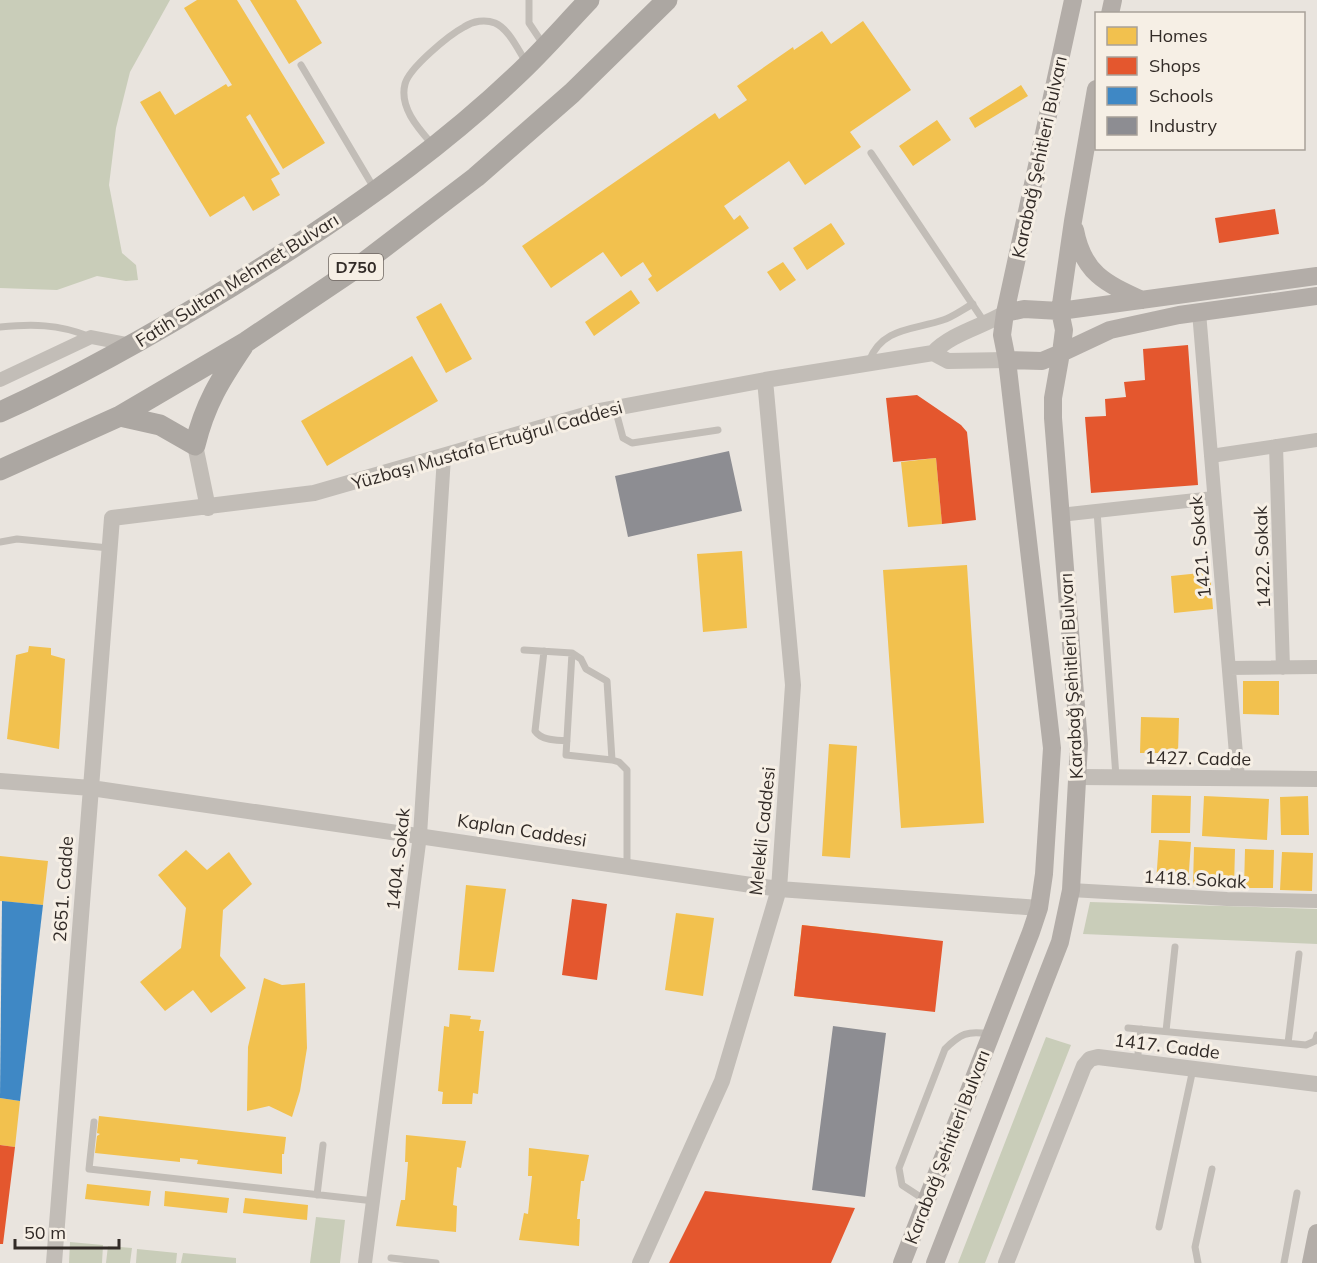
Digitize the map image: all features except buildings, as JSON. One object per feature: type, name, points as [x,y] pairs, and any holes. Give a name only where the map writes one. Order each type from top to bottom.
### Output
[{"type":"highway","name":"Fatih Sultan Mehmet Bulvarı","points":[[0,412],[49,390],[132,345],[305,241],[433,146],[527,64],[589,0]]},
{"type":"highway","name":"D750","points":[[0,470],[120,416],[246,342],[362,264],[476,177],[572,93],[667,0]]},
{"type":"highway","points":[[120,416],[160,425],[195,444],[203,413],[213,392],[246,342]]},
{"type":"main road","name":"Karabağ Şehitleri Bulvarı","points":[[902,1263],[1039,908],[1044,874],[1052,748],[1007,360],[1002,335],[1073,0]]},
{"type":"main road","name":"Karabağ Şehitleri Bulvarı","points":[[935,1263],[1060,942],[1071,890],[1078,744],[1053,398],[1064,330],[1060,311],[1095,95]]},
{"type":"main road","points":[[1073,221],[1082,256],[1090,268],[1101,279],[1142,300]]},
{"type":"main road","points":[[1005,313],[1024,309],[1060,311],[1317,276]]},
{"type":"main road","points":[[1007,360],[1042,361],[1110,330],[1199,312],[1317,297]]},
{"type":"main road","points":[[1311,1263],[1317,1233]]},
{"type":"street","name":"1421. Sokak","points":[[1199,312],[1239,778]]},
{"type":"street","name":"Yüzbaşı Mustafa Ertuğrul Caddesi","points":[[112,518],[208,508],[314,493],[615,408],[765,380],[933,353],[945,341],[986,325],[1005,313]]},
{"type":"street","points":[[0,380],[91,337],[132,345]]},
{"type":"street","name":"Yüzbaşı Mustafa Ertuğrul Caddesi","points":[[933,353],[948,361],[1007,360]]},
{"type":"street","name":"Melekli Caddesi","points":[[640,1263],[722,1080],[779,889],[793,685],[765,380]]},
{"type":"street","points":[[1211,456],[1317,440]]},
{"type":"street","points":[[195,444],[208,508]]},
{"type":"street","name":"1422. Sokak","points":[[1276,446],[1283,668]]},
{"type":"street","name":"1404. Sokak","points":[[365,1263],[420,835],[444,457]]},
{"type":"street","points":[[1060,515],[1214,498]]},
{"type":"street","name":"2651. Cadde","points":[[54,1263],[112,518]]},
{"type":"street","points":[[1229,668],[1317,667]]},
{"type":"street","name":"1427. Cadde","points":[[1078,777],[1317,779]]},
{"type":"street","name":"Kaplan Caddesi","points":[[0,781],[91,788],[779,889],[1039,908]]},
{"type":"street","name":"1418. Sokak","points":[[1071,890],[1227,899],[1317,901]]},
{"type":"street","name":"1417. Cadde","points":[[1006,1263],[1084,1066],[1090,1059],[1098,1057],[1317,1084]]},
{"type":"lane","points":[[529,0],[529,23],[544,47]]},
{"type":"lane","points":[[433,146],[416,126],[405,104],[405,84],[412,70],[464,27],[480,21],[496,23],[512,39],[527,64]]},
{"type":"lane","points":[[301,65],[375,191]]},
{"type":"lane","points":[[871,153],[986,325]]},
{"type":"lane","points":[[868,363],[881,340],[905,329],[945,320],[972,304]]},
{"type":"lane","points":[[0,327],[48,325],[66,327],[91,337]]},
{"type":"lane","points":[[615,408],[623,438],[632,443],[718,430]]},
{"type":"lane","points":[[1097,511],[1116,777]]},
{"type":"lane","points":[[0,542],[17,539],[109,548]]},
{"type":"lane","points":[[524,650],[572,653],[581,659],[586,669],[607,681],[612,760]]},
{"type":"lane","points":[[544,651],[535,731],[538,736],[567,741]]},
{"type":"lane","points":[[572,653],[566,755],[612,760],[619,762],[627,770],[627,866]]},
{"type":"lane","points":[[1166,1031],[1175,947]]},
{"type":"lane","points":[[1288,1042],[1299,954]]},
{"type":"lane","points":[[1128,1028],[1306,1045],[1315,1041],[1317,1035]]},
{"type":"lane","points":[[1137,1062],[1141,1029]]},
{"type":"lane","points":[[926,1201],[912,1194],[902,1185],[899,1168],[945,1048],[959,1035],[973,1031],[992,1034]]},
{"type":"lane","points":[[1159,1227],[1193,1069]]},
{"type":"lane","points":[[94,1122],[89,1169],[374,1201]]},
{"type":"lane","points":[[317,1195],[323,1145]]},
{"type":"lane","points":[[1198,1263],[1195,1247],[1212,1168]]},
{"type":"lane","points":[[1284,1263],[1297,1193]]},
{"type":"lane","points":[[391,1258],[436,1263]]},
{"type":"green space","points":[[0,0],[170,0],[130,72],[116,128],[109,185],[122,253],[136,265],[138,280],[126,281],[97,276],[57,290],[0,288]]},
{"type":"green space","points":[[1090,902],[1317,909],[1317,944],[1083,934]]},
{"type":"green space","points":[[1046,1037],[1071,1045],[985,1263],[958,1263]]},
{"type":"green space","points":[[316,1217],[345,1220],[340,1263],[310,1263]]},
{"type":"green space","points":[[70,1242],[103,1245],[102,1263],[69,1263]]},
{"type":"green space","points":[[108,1246],[132,1248],[130,1263],[106,1263]]},
{"type":"green space","points":[[137,1249],[177,1253],[176,1263],[136,1263]]},
{"type":"green space","points":[[183,1253],[236,1258],[236,1263],[181,1263]]}]
